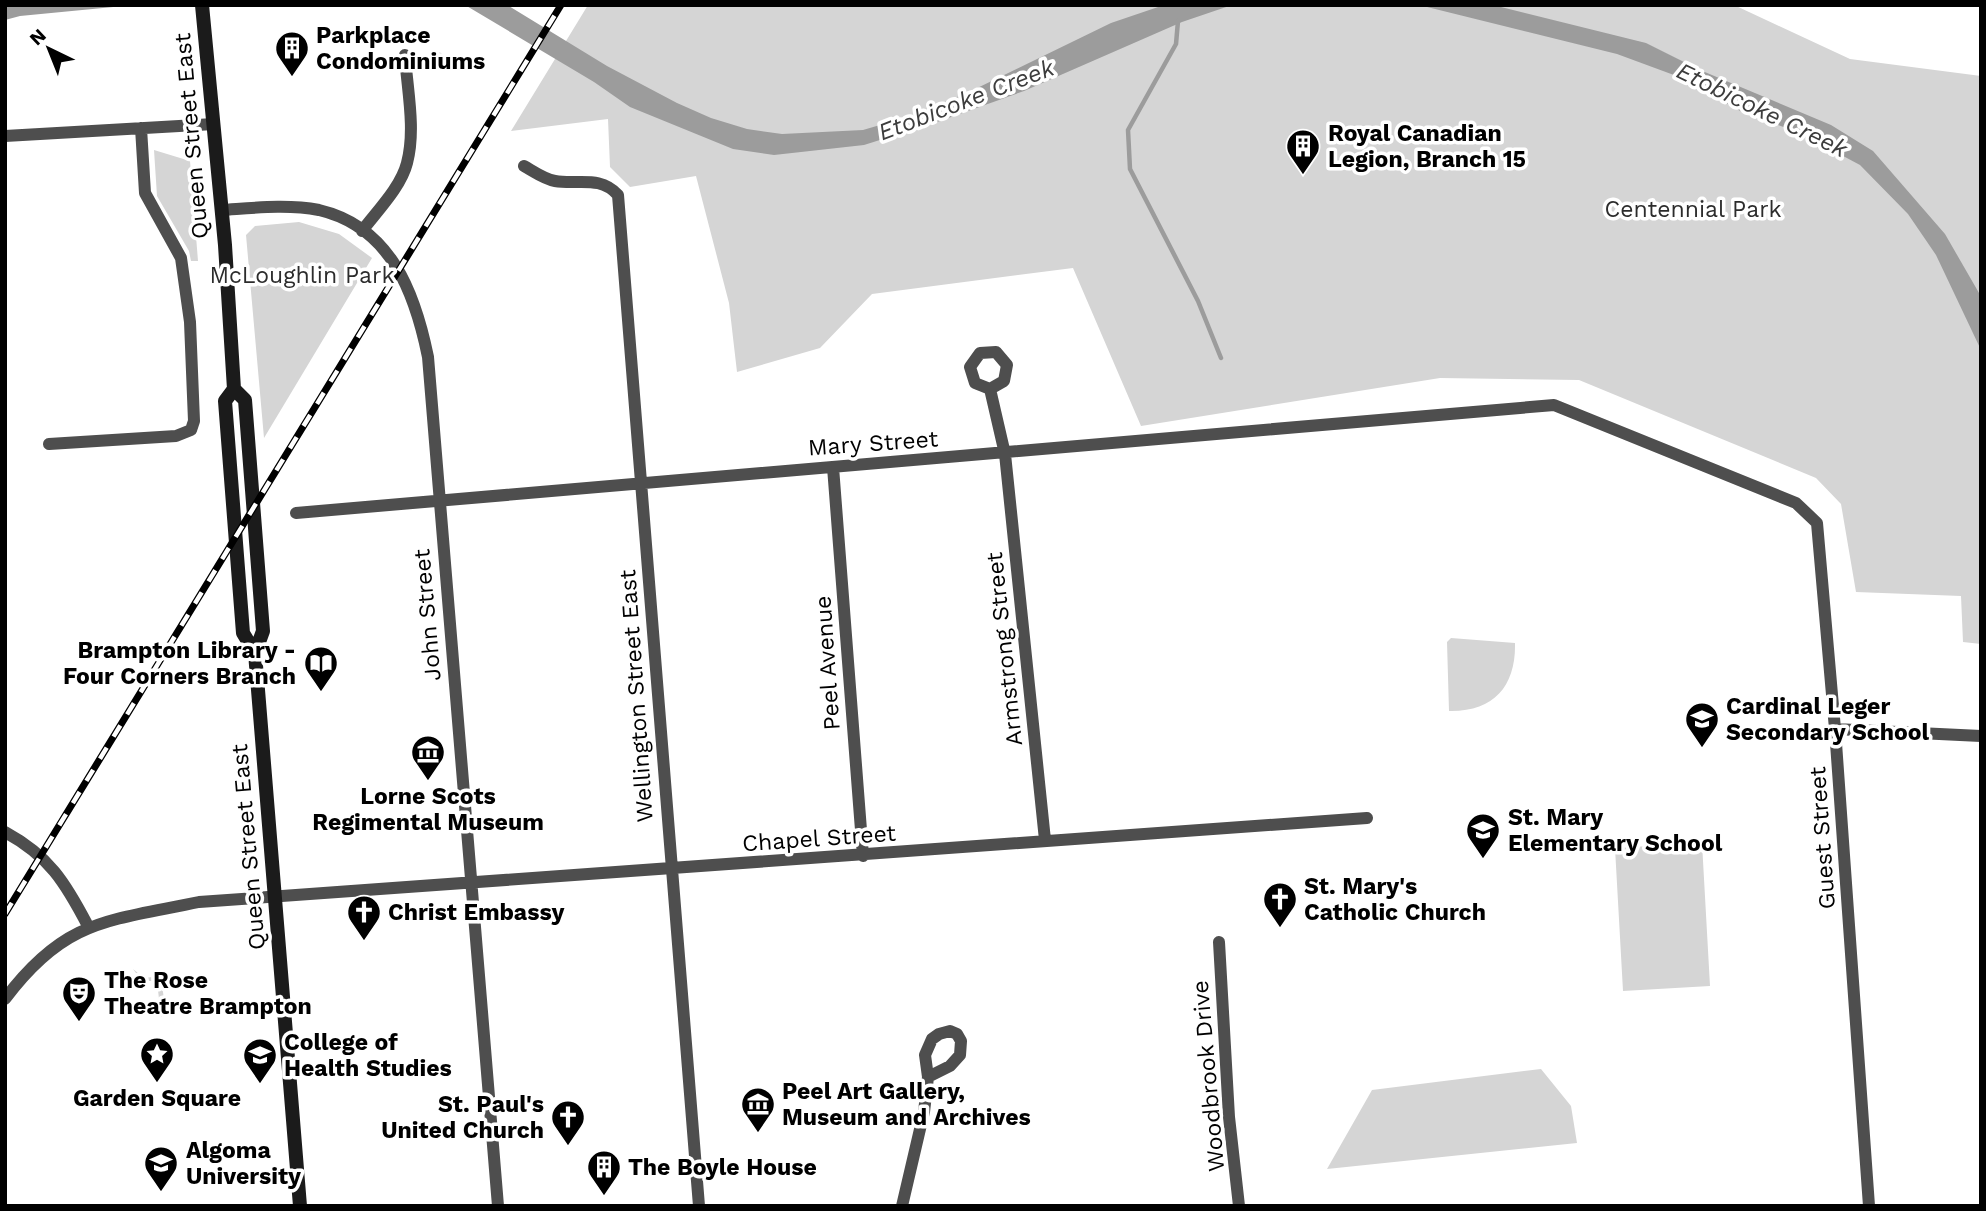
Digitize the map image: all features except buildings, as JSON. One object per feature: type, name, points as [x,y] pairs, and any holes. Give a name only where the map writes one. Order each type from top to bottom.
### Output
[{"type":"main road","name":"Queen Street East","points":[[202,5],[234,389],[245,400],[263,631],[255,653],[300,1206]]},
{"type":"main road","name":"Queen Street East","points":[[234,389],[225,401],[243,634],[255,653]]},
{"type":"street","points":[[362,230],[397,185],[407,165],[411,141],[405,55]]},
{"type":"street","points":[[5,136],[214,124]]},
{"type":"street","points":[[49,444],[176,436],[191,430],[194,421],[190,322],[181,258],[145,193],[141,128]]},
{"type":"street","name":"Wellington Street East","points":[[524,166],[553,181],[594,181],[611,187],[618,195],[699,1206]]},
{"type":"street","name":"John Street","points":[[221,210],[308,209],[329,214],[362,230],[384,250],[405,278],[421,323],[428,357],[498,1206]]},
{"type":"street","name":"Armstrong Street","points":[[990,389],[1005,454],[1045,840]]},
{"type":"street","name":"Guest Street","points":[[1453,415],[1554,405],[1787,499],[1804,509],[1817,523],[1835,729],[1869,1206]]},
{"type":"street","name":"Mary Street","points":[[296,513],[642,481],[1005,454],[1191,435],[1453,415]]},
{"type":"street","name":"Peel Avenue","points":[[833,467],[863,856]]},
{"type":"street","points":[[1835,729],[1981,736]]},
{"type":"street","name":"Chapel Street","points":[[5,999],[46,951],[88,926],[198,902],[470,880],[670,870],[1367,818]]},
{"type":"street","points":[[5,832],[43,857],[61,876],[88,926]]},
{"type":"street","name":"Woodbrook Drive","points":[[1219,942],[1229,1117],[1239,1206]]},
{"type":"street","points":[[902,1206],[924,1112],[928,1077]]},
{"type":"green space","name":"Centennial Park","points":[[588,5],[1734,5],[1850,59],[1981,76],[1981,644],[1963,642],[1961,596],[1856,592],[1841,504],[1816,478],[1579,380],[1440,378],[1141,426],[1073,268],[872,294],[820,348],[737,372],[729,303],[696,176],[630,187],[610,167],[608,119],[511,131]]},
{"type":"green space","points":[[437,52],[445,60],[437,68],[429,60]]},
{"type":"green space","points":[[154,150],[190,161],[198,261],[191,261],[189,251],[157,196]]},
{"type":"green space","name":"McLoughlin Park","points":[[299,222],[339,234],[372,258],[264,438],[246,235],[255,226]]},
{"type":"green space","points":[[1451,638],[1515,643],[1511,672],[1506,684],[1499,694],[1478,707],[1449,711],[1447,642]]},
{"type":"green space","points":[[1702,843],[1710,986],[1623,991],[1615,848]]},
{"type":"green space","points":[[133,969],[144,978],[161,976],[166,1016],[161,1017],[157,981],[142,981]]},
{"type":"green space","points":[[1541,1069],[1571,1106],[1577,1143],[1327,1169],[1372,1090]]},
{"type":"water","points":[[5,5],[134,5],[20,16],[5,20]]},
{"type":"water","points":[[465,5],[507,5],[607,66],[677,103],[711,118],[747,129],[782,134],[863,130],[914,115],[969,92],[1111,23],[1164,5],[1232,5],[1182,22],[1024,91],[937,122],[864,145],[774,155],[733,149],[630,107],[594,82]]},
{"type":"water","points":[[1419,5],[1493,5],[1646,43],[1700,70],[1831,125],[1873,151],[1945,234],[1979,293],[1981,350],[1936,255],[1908,214],[1860,165],[1800,133],[1742,112],[1682,78],[1617,54]]},
{"type":"waterway","name":"Etobicoke Creek","points":[[1178,21],[1176,44],[1128,130],[1130,169],[1198,301],[1221,358]]},
{"type":"railway","points":[[5,914],[561,5]]},
{"type":"place","name":"Parkplace Condominiums","points":[[292,78]]},
{"type":"place","name":"Royal Canadian Legion, Branch 15","points":[[1303,176]]},
{"type":"place","name":"Brampton Library - Four Corners Branch","points":[[321,693]]},
{"type":"place","name":"Cardinal Leger Secondary School","points":[[1702,749]]},
{"type":"place","name":"Lorne Scots Regimental Museum","points":[[428,782]]},
{"type":"place","name":"St. Mary Elementary School","points":[[1483,860]]},
{"type":"place","name":"St. Mary's Catholic Church","points":[[1280,929]]},
{"type":"place","name":"Christ Embassy","points":[[364,942]]},
{"type":"place","name":"The Rose Theatre Brampton","points":[[79,1023]]},
{"type":"place","name":"Garden Square","points":[[157,1084]]},
{"type":"place","name":"College of Health Studies","points":[[260,1085]]},
{"type":"place","name":"Peel Art Gallery, Museum and Archives","points":[[758,1134]]},
{"type":"place","name":"St. Paul's United Church","points":[[568,1147]]},
{"type":"place","name":"Algoma University","points":[[161,1193]]},
{"type":"place","name":"The Boyle House","points":[[604,1197]]}]
